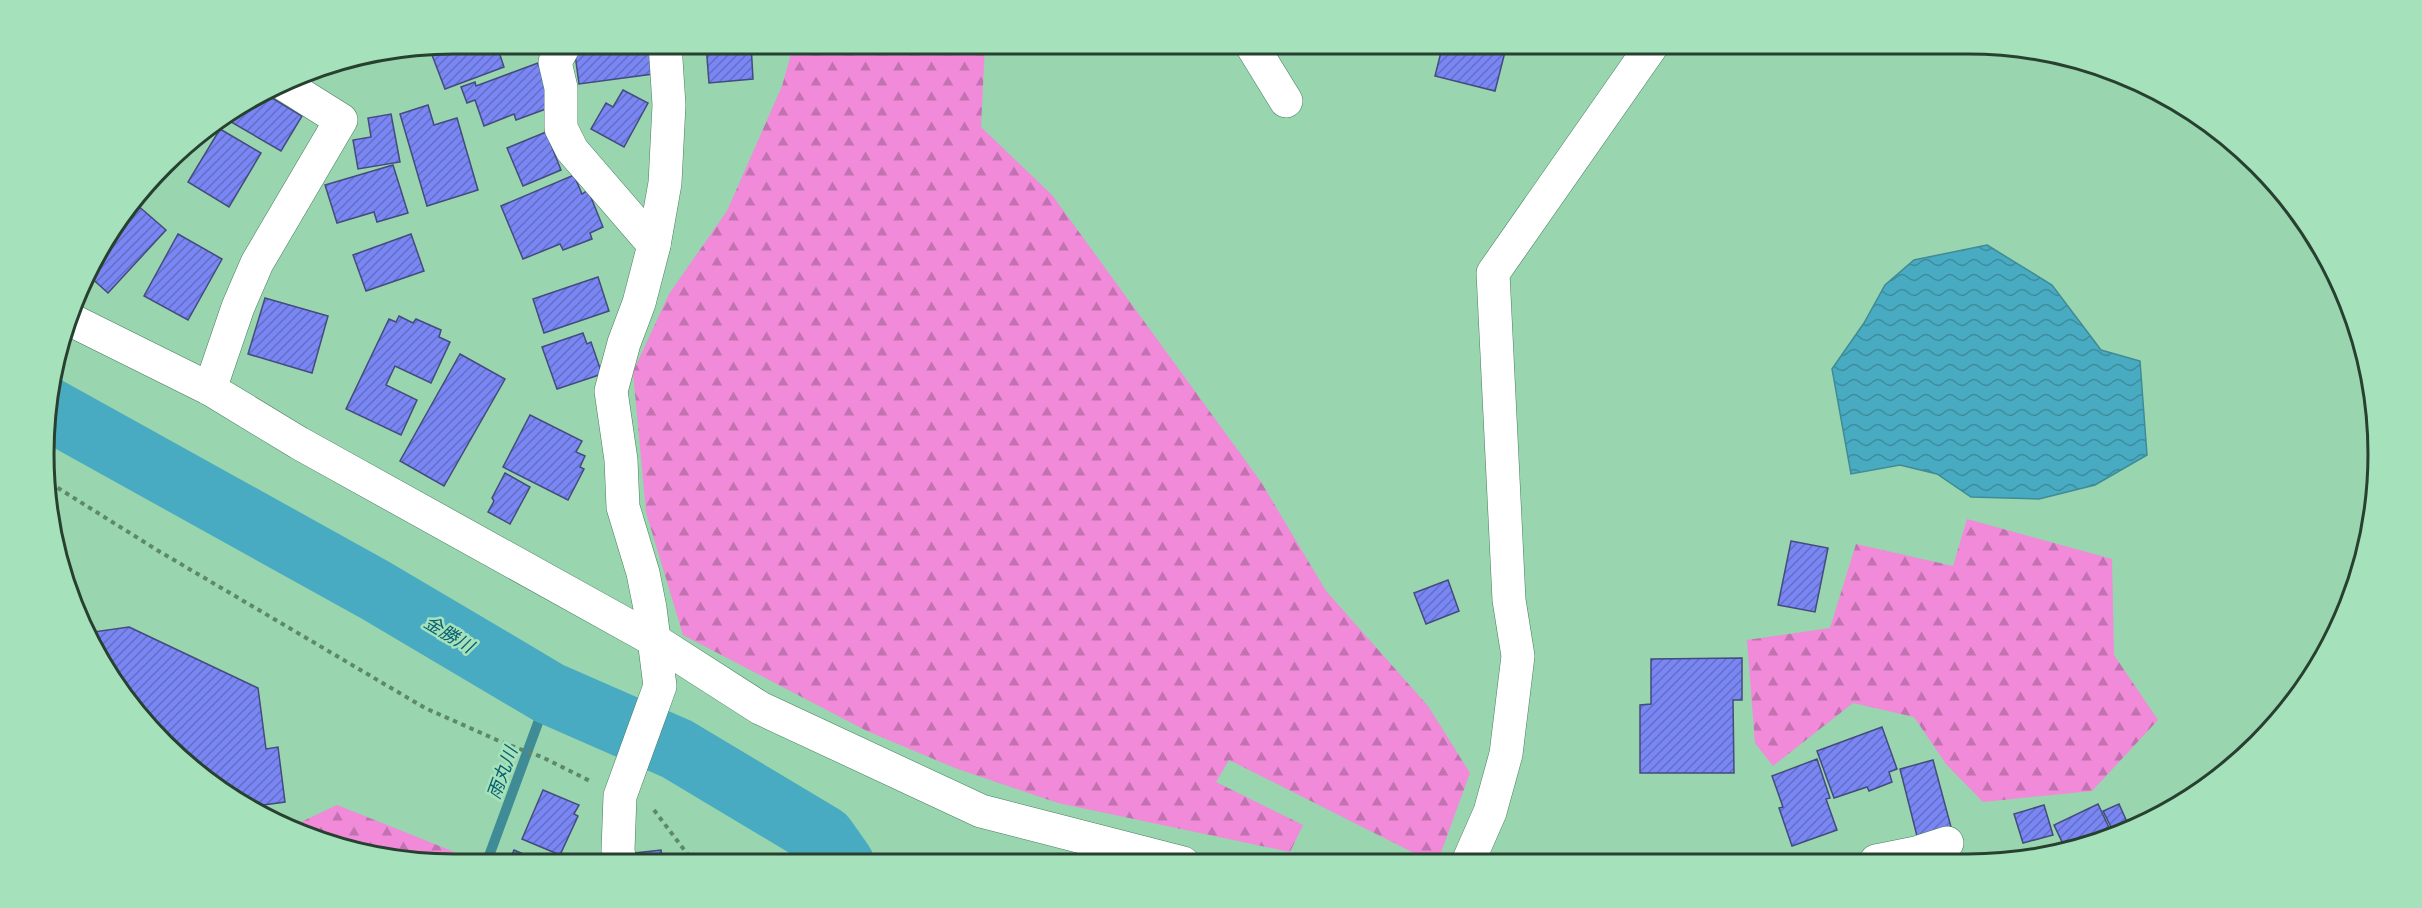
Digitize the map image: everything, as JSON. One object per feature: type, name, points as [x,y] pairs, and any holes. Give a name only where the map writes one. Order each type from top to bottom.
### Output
[{"type":"street","points":[[559,54],[555,62],[561,88],[561,129],[572,150],[654,245]]},
{"type":"street","points":[[619,854],[619,808],[626,777],[660,686],[643,573],[623,507],[621,460],[611,392],[624,343],[639,303],[654,245],[665,183],[669,105],[666,54]]},
{"type":"street","points":[[1257,54],[1286,101]]},
{"type":"street","points":[[1472,854],[1490,812],[1506,754],[1518,656],[1509,600],[1493,273],[1646,54]]},
{"type":"street","points":[[210,389],[238,307],[257,263],[341,120],[291,89]]},
{"type":"street","points":[[76,322],[210,389],[299,443],[654,640],[760,708],[981,811],[1148,854]]},
{"type":"street","points":[[1911,854],[1947,843]]},
{"type":"path","points":[[55,486],[157,550],[425,708],[506,744],[542,757]]},
{"type":"path","points":[[655,810],[688,854]]},
{"type":"green space","points":[[791,54],[985,54],[981,127],[1052,195],[1261,482],[1326,591],[1428,706],[1470,773],[1440,854],[1416,854],[1229,760],[1216,782],[1303,825],[1290,852],[1058,803],[955,768],[867,731],[683,635],[646,512],[633,372],[669,294],[727,211],[782,86]]},
{"type":"green space","points":[[1967,519],[2112,559],[2114,655],[2158,720],[2092,791],[1983,802],[1946,764],[1914,717],[1853,703],[1773,766],[1755,743],[1747,640],[1830,628],[1856,544],[1953,566]]},
{"type":"green space","points":[[337,805],[460,854],[402,851],[376,846],[325,833],[299,823]]},
{"type":"water","points":[[1987,245],[2052,285],[2101,350],[2140,361],[2147,455],[2095,485],[2039,499],[1971,497],[1937,474],[1900,465],[1851,474],[1832,369],[1864,323],[1885,285],[1914,260]]},
{"type":"building","points":[[500,54],[504,67],[445,89],[432,55]]},
{"type":"building","points":[[575,54],[650,54],[653,74],[579,84]]},
{"type":"building","points":[[707,54],[752,54],[753,79],[709,83]]},
{"type":"building","points":[[1440,54],[1504,54],[1495,91],[1435,76]]},
{"type":"building","points":[[538,63],[554,106],[516,120],[514,114],[484,126],[475,100],[467,103],[461,87],[475,82],[476,86]]},
{"type":"building","points":[[623,90],[648,103],[624,147],[591,129],[606,103],[613,107]]},
{"type":"building","points":[[272,98],[302,116],[281,151],[231,122]]},
{"type":"building","points":[[428,105],[434,125],[457,118],[478,190],[427,206],[400,114]]},
{"type":"building","points":[[391,114],[400,162],[358,169],[353,140],[371,137],[368,118]]},
{"type":"building","points":[[221,129],[261,153],[229,207],[188,182]]},
{"type":"building","points":[[546,132],[561,170],[523,186],[507,148]]},
{"type":"building","points":[[393,165],[408,213],[377,222],[374,212],[337,223],[325,185]]},
{"type":"building","points":[[574,175],[582,194],[588,190],[603,227],[590,233],[592,239],[563,250],[560,244],[523,259],[501,206]]},
{"type":"building","points":[[139,207],[166,230],[108,293],[94,280],[121,232]]},
{"type":"building","points":[[178,234],[222,259],[188,320],[144,296]]},
{"type":"building","points":[[411,234],[424,271],[366,291],[353,255]]},
{"type":"building","points":[[598,277],[609,311],[544,333],[533,299]]},
{"type":"building","points":[[265,298],[328,316],[312,373],[248,354]]},
{"type":"building","points":[[399,316],[413,323],[416,319],[441,330],[439,337],[450,342],[431,383],[395,366],[386,385],[417,400],[401,435],[346,409],[389,319],[396,322]]},
{"type":"building","points":[[583,333],[587,344],[591,342],[602,374],[557,389],[542,347]]},
{"type":"building","points":[[460,354],[505,379],[444,486],[400,461]]},
{"type":"building","points":[[530,415],[582,441],[576,452],[585,456],[580,467],[584,469],[568,500],[503,467]]},
{"type":"building","points":[[505,473],[530,487],[510,524],[488,512],[494,501],[492,498]]},
{"type":"building","points":[[1791,541],[1828,548],[1815,612],[1778,605]]},
{"type":"building","points":[[1448,580],[1459,611],[1426,624],[1414,593]]},
{"type":"building","points":[[129,627],[258,688],[266,749],[278,747],[285,802],[263,805],[232,787],[190,755],[153,718],[137,698],[121,676],[95,632]]},
{"type":"building","points":[[1742,658],[1742,700],[1733,700],[1734,773],[1640,773],[1640,705],[1651,704],[1651,659]]},
{"type":"building","points":[[1882,727],[1897,769],[1889,772],[1892,782],[1869,791],[1867,787],[1834,798],[1817,751]]},
{"type":"building","points":[[1817,759],[1830,798],[1826,799],[1837,830],[1792,846],[1779,808],[1783,807],[1772,776]]},
{"type":"building","points":[[1933,760],[1951,827],[1917,836],[1900,769]]},
{"type":"building","points":[[543,790],[579,805],[574,814],[578,816],[560,854],[522,839]]},
{"type":"building","points":[[2098,804],[2109,828],[2062,842],[2054,825]]},
{"type":"building","points":[[2119,804],[2127,821],[2111,828],[2103,811]]},
{"type":"building","points":[[2044,805],[2053,835],[2023,843],[2014,814]]},
{"type":"building","points":[[661,850],[662,854],[635,854]]},
{"type":"waterway","name":"金勝川","points":[[56,413],[375,590],[549,693],[677,749],[824,837],[836,854]]},
{"type":"waterway","name":"雨丸川","points":[[490,854],[549,693]]}]
